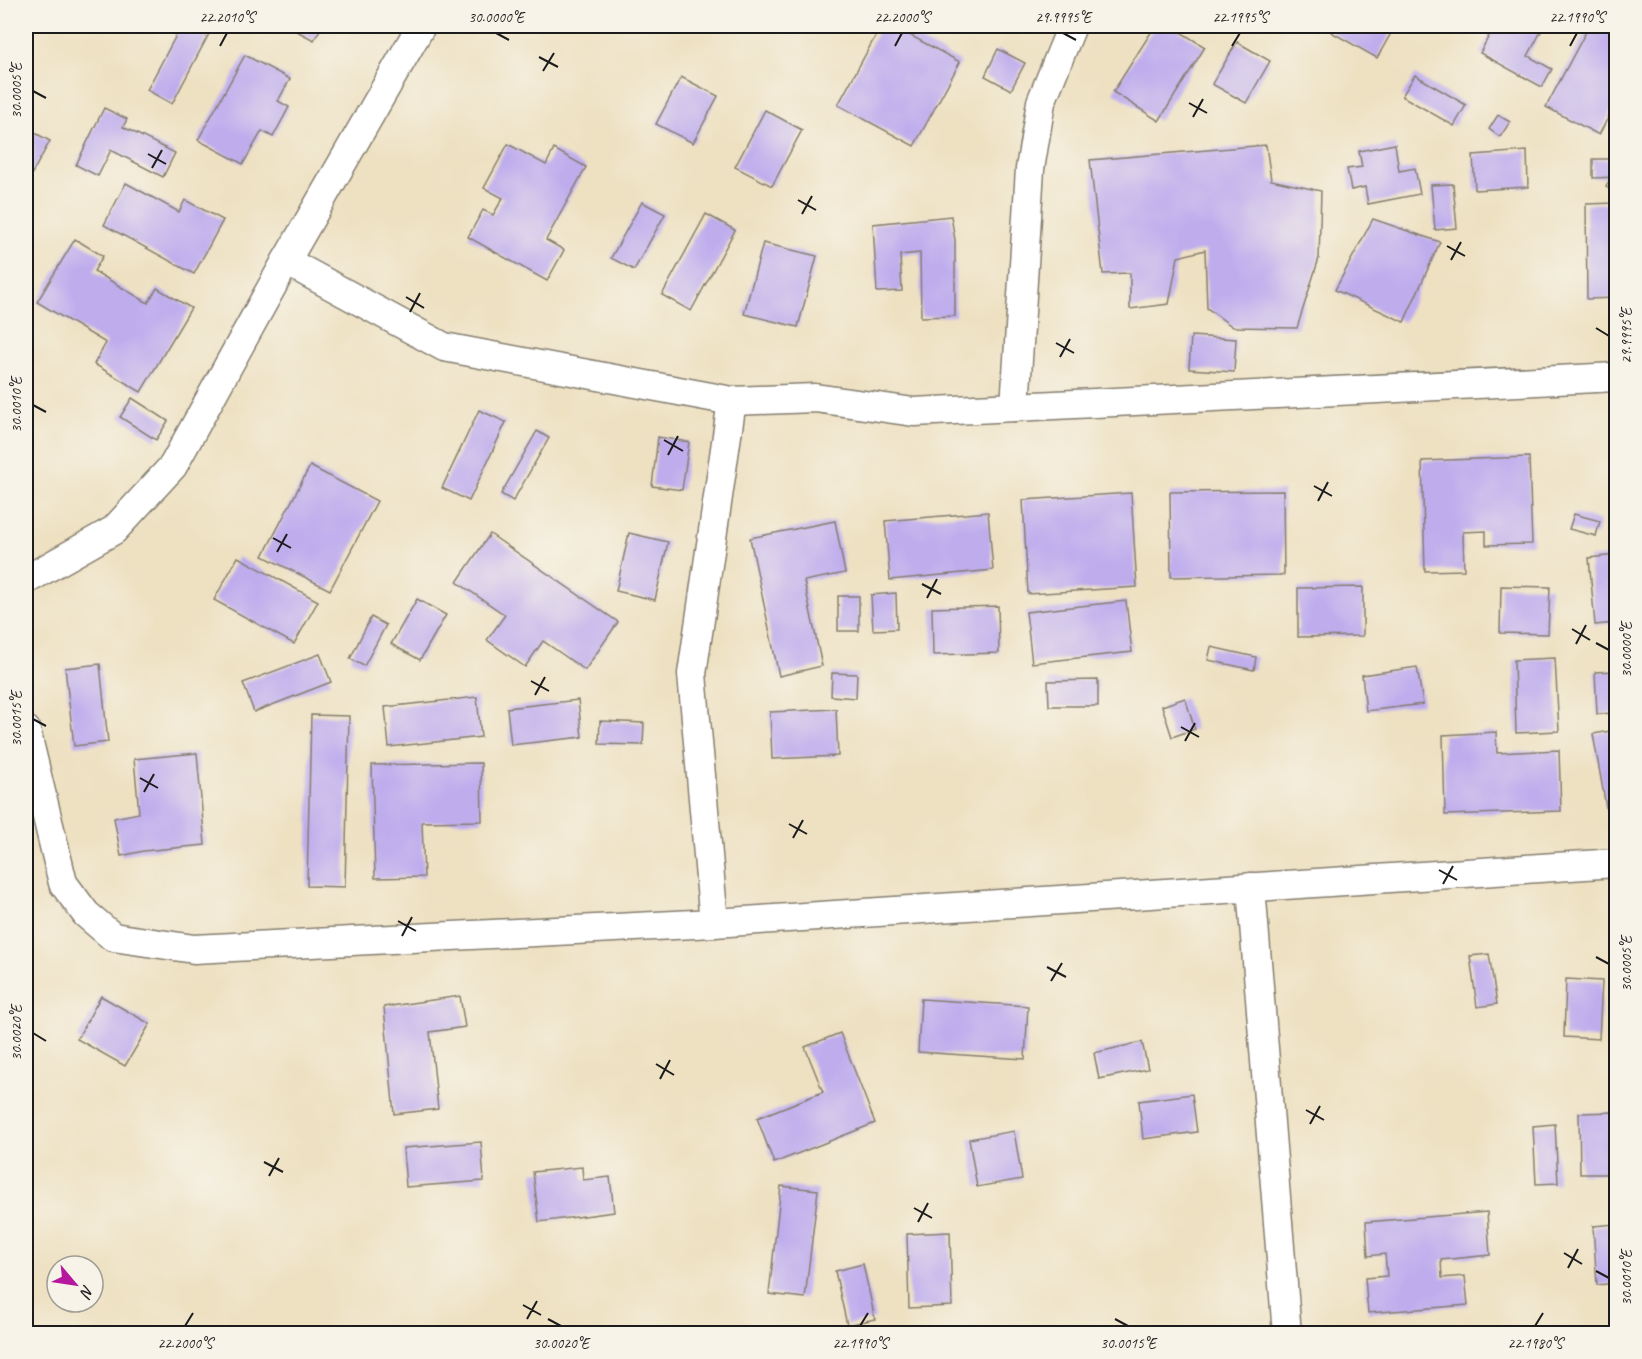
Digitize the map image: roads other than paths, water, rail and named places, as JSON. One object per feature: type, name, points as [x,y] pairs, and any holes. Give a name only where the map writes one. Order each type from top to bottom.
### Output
[{"type":"street","points":[[26,579],[114,530],[173,466],[286,261],[421,26]]},
{"type":"street","points":[[1015,407],[1030,169],[1041,102],[1072,26]]},
{"type":"street","points":[[286,261],[444,347],[732,401],[815,398],[914,412],[1617,377]]},
{"type":"street","points":[[714,923],[692,674],[732,401]]},
{"type":"street","points":[[26,730],[63,883],[86,914],[113,937],[194,949],[714,923],[1617,863]]},
{"type":"street","points":[[1251,887],[1287,1334]]}]
